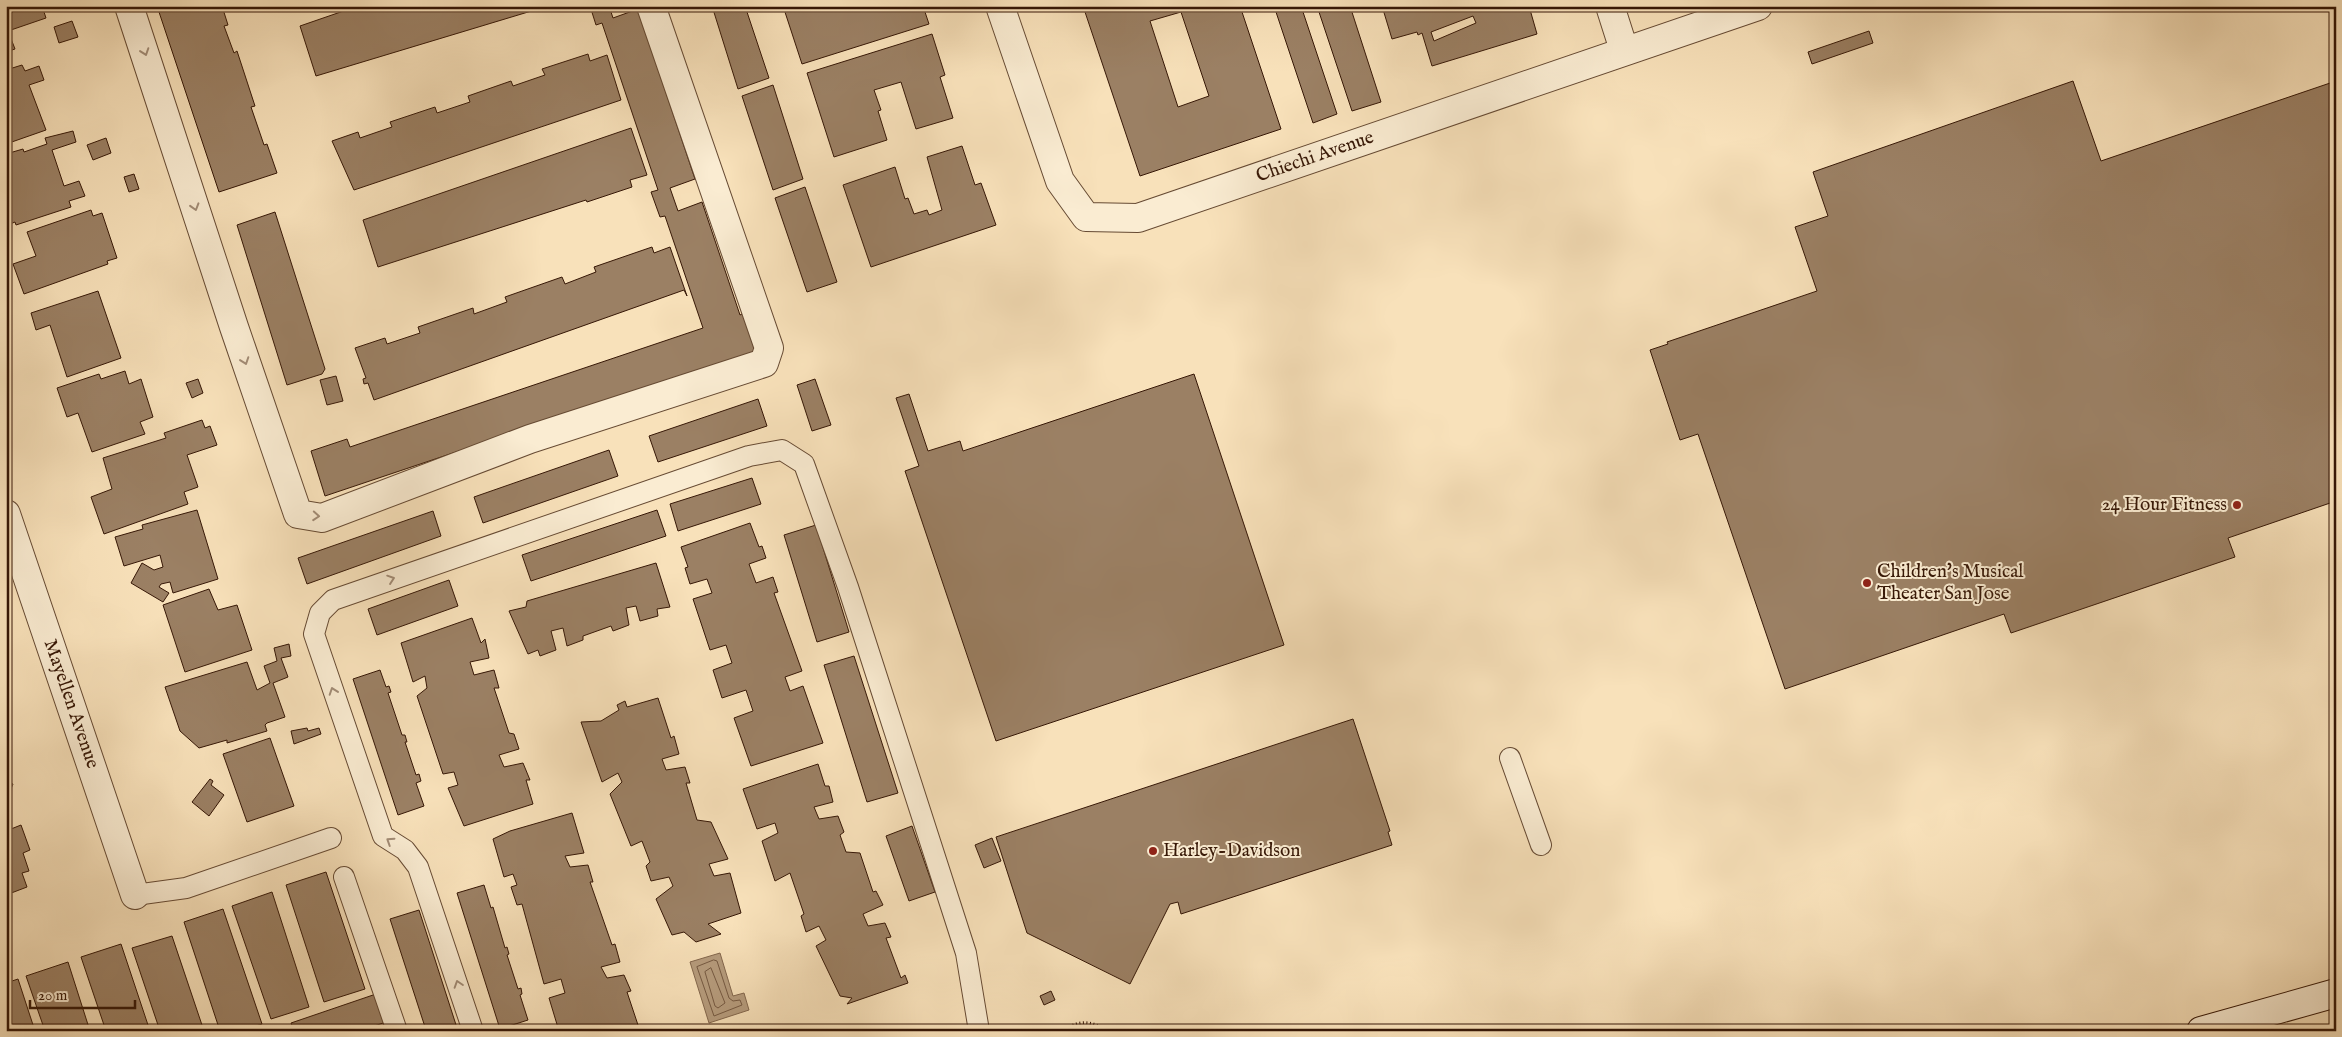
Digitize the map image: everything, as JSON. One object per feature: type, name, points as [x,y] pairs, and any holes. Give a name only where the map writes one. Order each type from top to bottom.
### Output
[{"type":"street","points":[[129,6],[234,327],[298,514],[322,518],[530,439],[764,363],[769,348],[651,6]]},
{"type":"street","name":"Chiechi Avenue","points":[[1000,6],[1060,181],[1086,217],[1138,218],[1624,50],[1758,6]]},
{"type":"street","points":[[1610,6],[1624,50]]},
{"type":"street","name":"Mayellen Avenue","points":[[6,514],[135,895]]},
{"type":"street","points":[[2200,1031],[2335,996]]},
{"type":"lane","points":[[472,1031],[418,867],[405,850],[383,836],[314,634],[320,613],[333,600],[350,594],[749,456],[782,450],[804,464],[848,587],[966,953],[979,1031]]},
{"type":"lane","points":[[1510,758],[1540,845]]},
{"type":"lane","points":[[135,895],[186,888],[331,838]]},
{"type":"lane","points":[[344,877],[397,1031]]},
{"type":"path","points":[[1064,1031],[1069,1026],[1083,1022],[1100,1025],[1107,1031]]},
{"type":"water","points":[[720,953],[733,996],[744,993],[749,1010],[709,1023],[690,962]]},
{"type":"building","points":[[6,6],[42,6],[46,18],[8,31],[15,49],[6,52]]},
{"type":"building","points":[[157,6],[222,6],[228,25],[224,26],[234,53],[237,51],[255,106],[251,107],[264,145],[267,144],[277,173],[219,192]]},
{"type":"building","points":[[358,6],[548,6],[316,76],[300,26]]},
{"type":"building","points":[[590,6],[609,6],[613,18],[638,9],[695,179],[670,188],[678,211],[702,202],[740,315],[744,313],[757,351],[325,496],[311,451],[347,439],[350,447],[703,328],[665,216],[660,217],[651,192],[658,190],[602,23],[596,25]]},
{"type":"building","points":[[712,6],[745,6],[769,78],[738,89]]},
{"type":"building","points":[[783,6],[846,6],[847,11],[860,8],[861,10],[871,6],[923,6],[929,24],[802,64]]},
{"type":"building","points":[[1083,6],[1240,6],[1281,129],[1140,176]],"holes":[[[1181,12],[1209,96],[1178,107],[1150,21]]]},
{"type":"building","points":[[1274,6],[1301,6],[1337,114],[1313,123]]},
{"type":"building","points":[[1317,6],[1350,6],[1381,102],[1352,111]]},
{"type":"building","points":[[1382,6],[1529,6],[1537,34],[1432,66],[1422,33],[1418,35],[1417,32],[1392,39]],"holes":[[[1473,16],[1476,23],[1434,41],[1431,32]]]},
{"type":"building","points":[[72,21],[78,37],[59,43],[54,27]]},
{"type":"building","points":[[1869,31],[1873,43],[1812,64],[1808,52]]},
{"type":"building","points":[[932,34],[945,75],[940,77],[953,118],[916,129],[901,82],[874,90],[881,110],[878,111],[887,140],[834,157],[807,73]]},
{"type":"building","points":[[588,54],[590,61],[607,55],[621,100],[354,190],[332,141],[358,132],[360,138],[392,127],[390,122],[435,107],[437,113],[470,102],[468,96],[511,81],[513,86],[545,75],[542,69]]},
{"type":"building","points":[[22,65],[25,71],[39,66],[44,80],[29,85],[46,130],[6,144],[6,70]]},
{"type":"building","points":[[2073,81],[2101,161],[2336,81],[2336,501],[2228,538],[2235,557],[2011,633],[2004,614],[1785,689],[1698,434],[1680,440],[1650,350],[1668,344],[1667,342],[1817,291],[1795,227],[1828,216],[1813,172]]},
{"type":"building","points":[[773,85],[803,179],[773,190],[742,96]]},
{"type":"building","points":[[631,128],[647,175],[630,180],[632,187],[378,267],[363,220]]},
{"type":"building","points":[[73,131],[76,142],[52,150],[64,186],[79,181],[85,196],[69,201],[71,207],[16,225],[15,222],[10,224],[6,212],[6,201],[8,200],[6,194],[6,154],[23,149],[24,152],[47,144],[45,138]]},
{"type":"building","points":[[106,138],[111,153],[93,160],[87,145]]},
{"type":"building","points":[[962,146],[975,185],[981,183],[996,225],[871,267],[843,185],[895,167],[905,199],[908,198],[914,214],[927,210],[929,215],[942,210],[927,157]]},
{"type":"building","points":[[134,174],[139,189],[129,192],[124,177]]},
{"type":"building","points":[[805,187],[837,282],[807,292],[775,198]]},
{"type":"building","points":[[91,210],[93,216],[102,213],[117,258],[107,261],[108,264],[24,294],[13,264],[36,256],[27,232]]},
{"type":"building","points":[[275,212],[325,369],[322,374],[287,385],[237,225]]},
{"type":"building","points":[[652,247],[654,253],[670,247],[687,296],[684,290],[374,400],[368,383],[364,384],[363,379],[366,378],[355,348],[385,338],[387,344],[420,333],[418,327],[473,308],[474,314],[507,302],[505,297],[562,277],[565,284],[596,272],[594,267]]},
{"type":"building","points":[[98,291],[121,358],[67,377],[50,325],[36,330],[31,313]]},
{"type":"building","points":[[125,371],[129,384],[141,379],[153,417],[140,422],[145,434],[92,452],[78,413],[67,417],[57,388],[99,374],[101,379]]},
{"type":"building","points":[[1194,374],[1284,645],[996,741],[905,471],[919,466],[896,398],[909,394],[928,451],[960,441],[963,451]]},
{"type":"building","points":[[336,376],[343,401],[327,405],[320,380]]},
{"type":"building","points":[[198,379],[203,393],[192,398],[186,383]]},
{"type":"building","points":[[815,379],[831,425],[812,431],[797,385]]},
{"type":"building","points":[[758,399],[767,426],[658,462],[649,436]]},
{"type":"building","points":[[202,420],[205,428],[210,426],[217,445],[187,455],[198,487],[184,492],[188,504],[104,534],[91,497],[112,489],[103,458],[166,438],[164,433]]},
{"type":"building","points":[[609,450],[618,476],[483,523],[474,497]]},
{"type":"building","points":[[752,478],[761,504],[678,531],[670,504]]},
{"type":"building","points":[[197,510],[218,579],[173,593],[170,582],[161,584],[159,587],[169,593],[163,602],[131,583],[142,563],[154,570],[163,567],[160,555],[124,566],[115,537],[143,529],[142,525]]},
{"type":"building","points":[[657,510],[666,536],[531,581],[522,555]]},
{"type":"building","points":[[433,511],[441,536],[307,584],[298,558]]},
{"type":"building","points":[[750,523],[759,547],[762,546],[766,558],[749,564],[756,583],[773,577],[778,592],[774,593],[802,671],[785,677],[790,691],[803,686],[823,743],[751,766],[734,718],[753,711],[746,690],[722,698],[713,670],[732,663],[726,645],[710,650],[693,599],[712,593],[707,579],[690,584],[685,568],[688,567],[681,547]]},
{"type":"building","points":[[816,525],[849,632],[817,642],[784,535]]},
{"type":"building","points":[[656,563],[670,607],[657,609],[658,616],[640,621],[636,606],[626,608],[629,625],[613,631],[611,626],[583,636],[583,640],[567,646],[563,628],[551,631],[556,650],[540,656],[538,650],[528,654],[509,611],[526,607],[527,601]]},
{"type":"building","points":[[449,580],[458,606],[377,635],[368,609]]},
{"type":"building","points":[[209,589],[218,610],[237,605],[252,650],[185,672],[163,605]]},
{"type":"building","points":[[472,618],[481,643],[485,639],[489,658],[470,662],[474,675],[494,670],[499,688],[494,688],[509,733],[514,734],[519,749],[499,755],[504,767],[523,763],[530,780],[526,780],[533,804],[464,826],[448,788],[458,785],[454,772],[443,774],[417,696],[427,688],[425,676],[413,682],[401,643]]},
{"type":"building","points":[[289,644],[291,656],[281,658],[288,677],[273,683],[285,717],[267,723],[265,725],[267,731],[227,743],[227,740],[199,748],[180,731],[165,687],[247,662],[257,690],[270,683],[264,666],[277,661],[274,648]]},
{"type":"building","points":[[854,656],[898,793],[867,802],[824,665]]},
{"type":"building","points":[[380,670],[386,687],[389,686],[391,692],[388,693],[402,735],[405,735],[407,742],[405,742],[416,775],[419,774],[421,781],[416,783],[424,806],[398,815],[353,679]]},
{"type":"building","points":[[658,698],[671,738],[674,736],[679,754],[662,759],[666,770],[685,767],[690,783],[686,783],[697,820],[711,822],[728,859],[709,864],[714,876],[730,873],[741,913],[708,924],[721,934],[696,942],[684,932],[672,935],[656,899],[673,886],[669,877],[651,881],[646,866],[650,862],[642,841],[631,846],[610,794],[622,782],[618,773],[602,782],[581,722],[601,721],[619,710],[617,705],[625,701],[627,707]]},
{"type":"building","points":[[1353,719],[1390,831],[1388,832],[1392,845],[1181,914],[1178,902],[1170,904],[1130,984],[1027,933],[996,837]]},
{"type":"building","points":[[307,728],[308,731],[319,728],[321,734],[294,744],[291,731]]},
{"type":"building","points":[[270,738],[294,806],[247,822],[223,754]]},
{"type":"building","points":[[818,764],[825,786],[829,786],[833,802],[814,807],[819,819],[838,816],[844,832],[840,835],[846,852],[860,853],[873,892],[876,891],[883,905],[863,914],[868,926],[885,923],[891,937],[886,938],[901,978],[905,975],[908,983],[847,1004],[852,998],[840,996],[816,946],[826,940],[819,926],[806,932],[801,916],[804,914],[790,873],[775,881],[762,841],[778,833],[775,823],[757,829],[743,789]]},
{"type":"building","points":[[210,779],[213,781],[211,785],[224,795],[209,816],[192,802]]},
{"type":"building","points":[[6,781],[13,784],[6,801]]},
{"type":"building","points":[[572,813],[584,853],[565,856],[570,867],[588,865],[593,882],[590,882],[612,945],[615,944],[620,962],[601,967],[607,978],[624,975],[631,991],[627,992],[640,1031],[559,1031],[549,998],[565,993],[561,979],[544,984],[522,904],[517,905],[511,887],[517,885],[513,874],[504,877],[493,839],[510,831]]},
{"type":"building","points":[[21,825],[30,850],[23,853],[29,871],[22,873],[27,887],[6,895],[6,831]]},
{"type":"building","points":[[912,826],[935,892],[909,901],[886,836]]},
{"type":"building","points":[[992,838],[1001,861],[984,868],[975,845]]},
{"type":"building","points":[[326,872],[365,989],[324,1002],[286,885]]},
{"type":"building","points":[[484,885],[491,908],[493,907],[505,948],[507,947],[509,954],[507,955],[518,989],[521,988],[522,994],[520,995],[528,1020],[500,1029],[457,893]]},
{"type":"building","points":[[272,892],[309,1007],[271,1019],[232,906]]},
{"type":"building","points":[[223,909],[262,1024],[240,1031],[220,1031],[184,922]]},
{"type":"building","points":[[419,910],[458,1031],[429,1031],[428,1026],[425,1027],[390,919]]},
{"type":"building","points":[[172,936],[204,1031],[160,1031],[132,948]]},
{"type":"building","points":[[121,944],[150,1031],[106,1031],[81,957]]},
{"type":"building","points":[[68,962],[90,1031],[45,1031],[26,976]]},
{"type":"building","points":[[18,979],[35,1031],[6,1031],[6,983]]},
{"type":"building","points":[[1051,991],[1055,1000],[1044,1005],[1040,996]]},
{"type":"building","points":[[376,994],[386,1022],[360,1031],[294,1031],[291,1023]]},
{"type":"building","points":[[891,1026],[892,1031],[873,1031],[873,1028]]},
{"type":"place","name":"24 Hour Fitness","points":[[2237,505]]},
{"type":"place","name":"Children's Musical Theater San Jose","points":[[1867,583]]},
{"type":"place","name":"Harley-Davidson","points":[[1153,851]]}]
